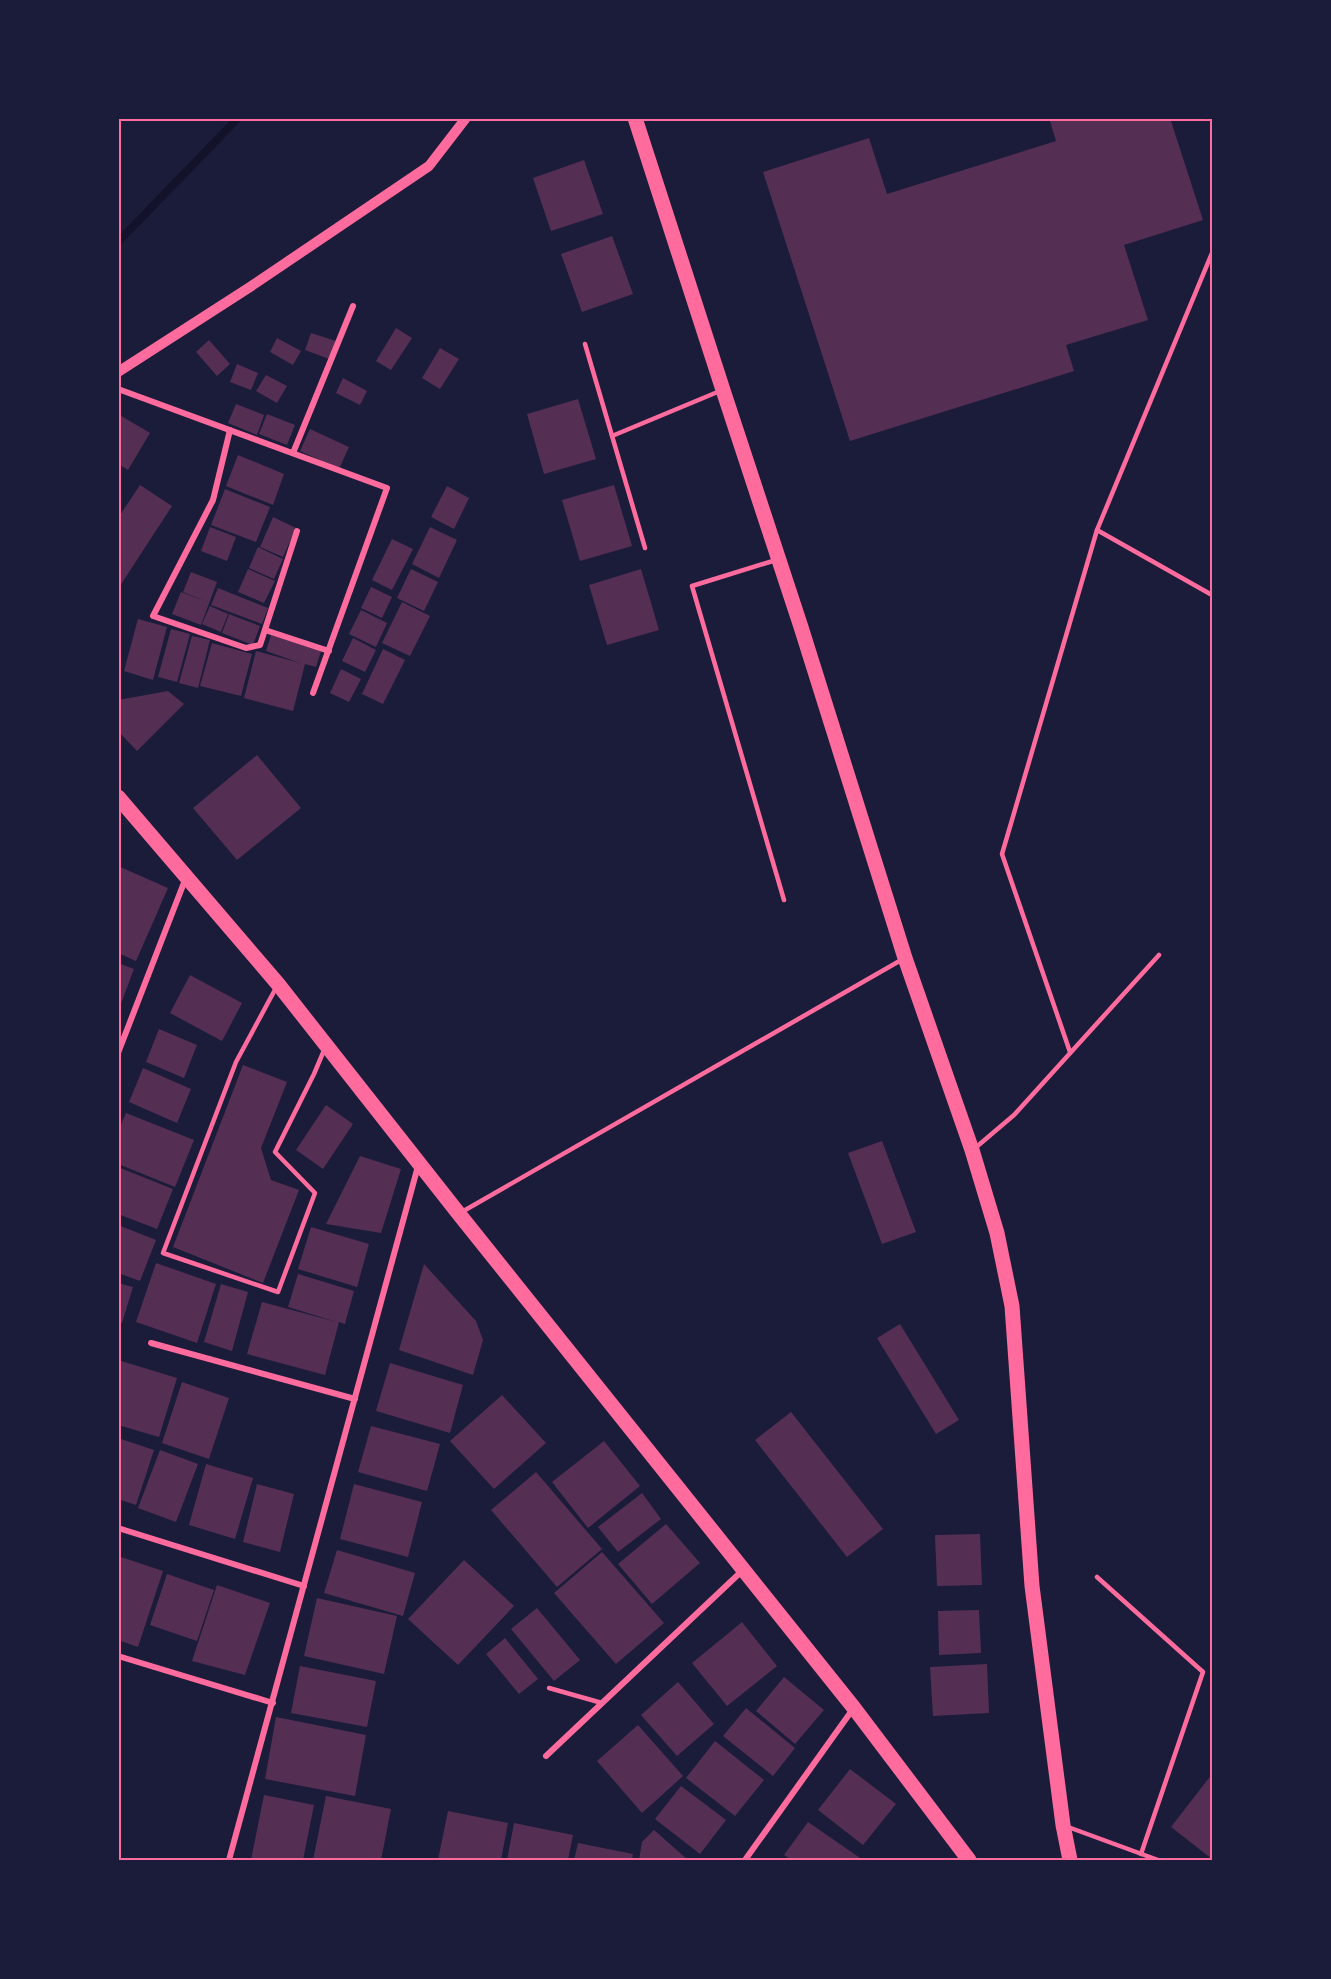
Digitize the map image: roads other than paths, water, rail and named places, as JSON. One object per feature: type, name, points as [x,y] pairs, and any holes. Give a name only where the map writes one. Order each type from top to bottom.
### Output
[{"type":"main road","points":[[635,118],[779,560],[905,958],[972,1150],[997,1233],[1012,1306],[1032,1586],[1063,1825],[1070,1860]]},
{"type":"main road","points":[[118,797],[278,984],[854,1708],[969,1860]]},
{"type":"street","points":[[118,372],[250,287],[429,166],[466,118]]},
{"type":"street","points":[[293,453],[353,306]]},
{"type":"street","points":[[118,389],[387,488],[314,693]]},
{"type":"street","points":[[230,430],[213,500],[153,616],[246,648],[260,645],[297,531]]},
{"type":"street","points":[[265,630],[329,651]]},
{"type":"street","points":[[118,1053],[187,876]]},
{"type":"street","points":[[229,1860],[419,1164]]},
{"type":"street","points":[[151,1343],[355,1399]]},
{"type":"street","points":[[118,1528],[304,1586]]},
{"type":"street","points":[[546,1756],[744,1569]]},
{"type":"street","points":[[118,1656],[273,1703]]},
{"type":"street","points":[[745,1860],[854,1708]]},
{"type":"lane","points":[[1070,1052],[1002,854],[1097,530],[1212,253]]},
{"type":"lane","points":[[585,344],[645,548]]},
{"type":"lane","points":[[612,436],[723,390]]},
{"type":"lane","points":[[1097,530],[1212,595]]},
{"type":"lane","points":[[779,560],[692,586],[784,900]]},
{"type":"lane","points":[[972,1150],[1014,1115],[1159,955]]},
{"type":"lane","points":[[459,1214],[905,958]]},
{"type":"lane","points":[[278,984],[236,1062],[163,1253],[278,1292],[315,1193],[275,1152],[326,1046]]},
{"type":"lane","points":[[1097,1577],[1203,1672],[1141,1854]]},
{"type":"lane","points":[[549,1688],[602,1703]]},
{"type":"lane","points":[[1063,1825],[1158,1860]]},
{"type":"waterway","points":[[118,242],[238,118]]}]
